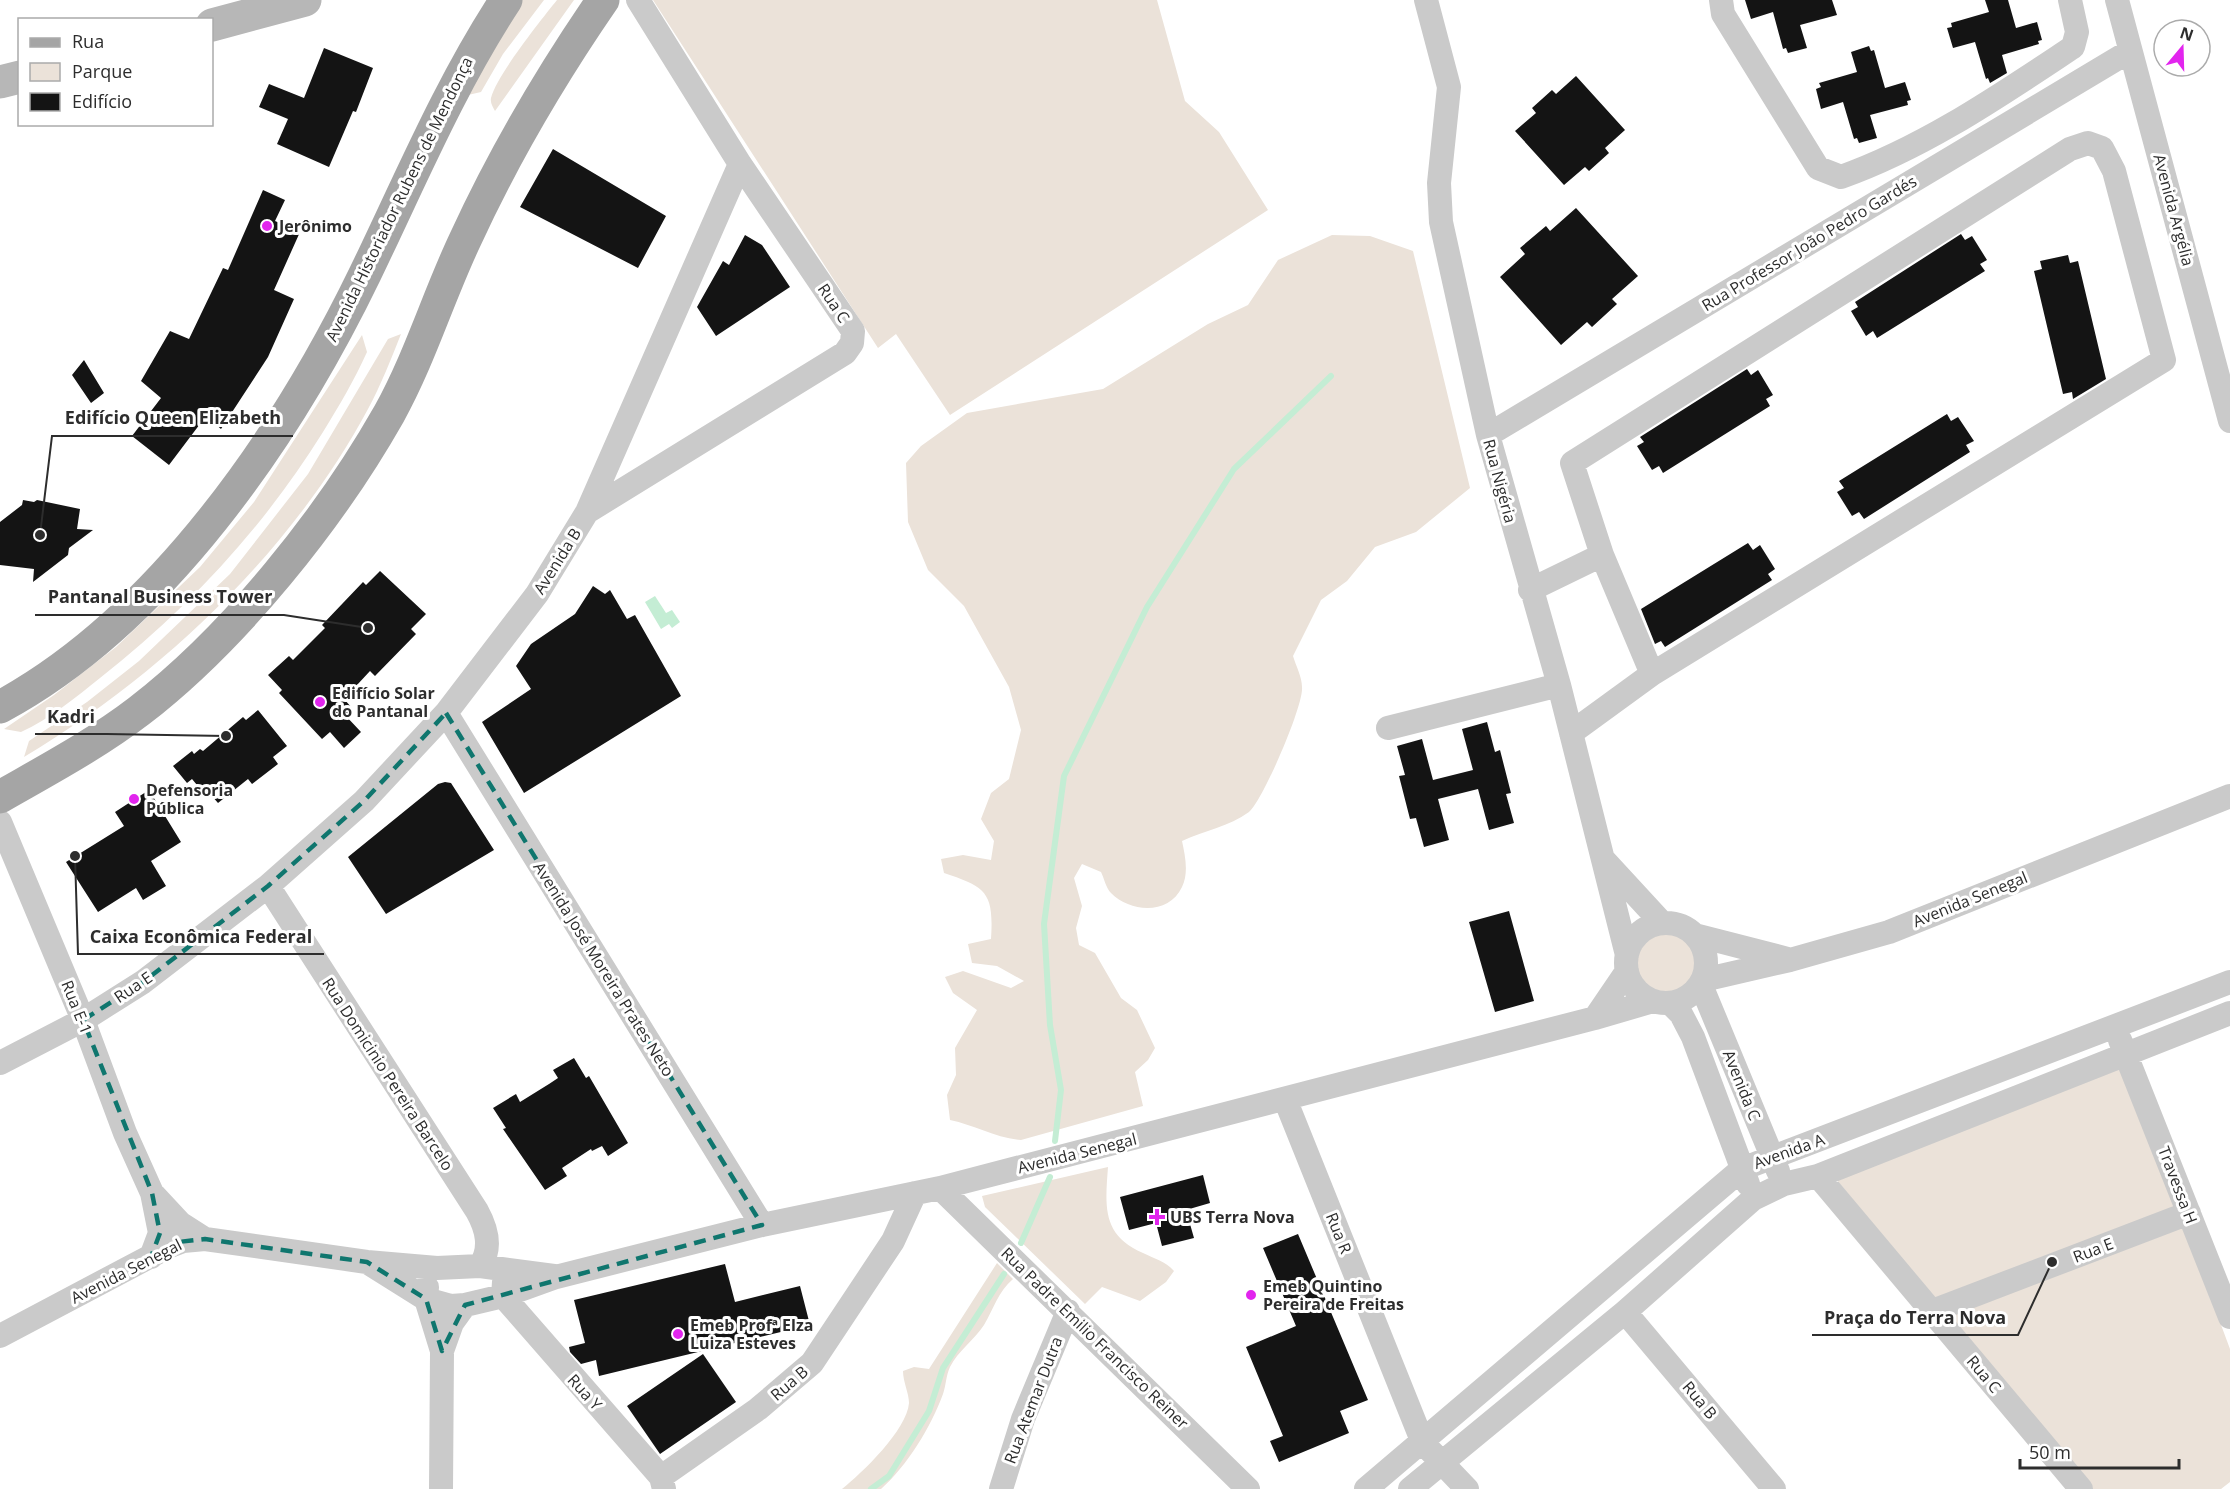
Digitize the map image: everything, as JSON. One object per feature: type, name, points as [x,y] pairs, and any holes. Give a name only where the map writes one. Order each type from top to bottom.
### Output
[{"type":"main road","name":"Avenida Historiador Rubens de Mendonça","points":[[0,707],[74,658],[124,617],[194,542],[255,463],[308,378],[364,276],[443,107],[471,53],[506,0]]},
{"type":"main road","points":[[0,797],[116,727],[181,675],[249,605],[327,508],[389,414],[413,367],[464,242],[522,127],[557,66],[603,0]]},
{"type":"street","name":"Rua C","points":[[587,512],[845,353],[852,343],[853,331],[740,164],[638,0]]},
{"type":"street","name":"Rua Nigéria","points":[[1426,0],[1449,87],[1439,183],[1441,222],[1488,435],[1530,590],[1559,685],[1632,984],[1641,994],[1661,1002]]},
{"type":"street","points":[[1721,0],[1723,14],[1818,168],[1841,177],[1915,146],[1979,109],[2073,47],[2077,32],[2070,0]]},
{"type":"street","name":"Avenida Argélia","points":[[2117,0],[2230,421]]},
{"type":"street","points":[[213,25],[290,2]]},
{"type":"street","name":"Rua Professor João Pedro Gardés","points":[[1488,435],[2130,51]]},
{"type":"street","points":[[0,82],[18,78]]},
{"type":"street","points":[[1571,733],[1652,674],[2164,360],[2114,171],[2102,148],[2088,143],[2070,149],[1572,463],[1602,555],[1652,674]]},
{"type":"street","name":"Avenida B","points":[[268,886],[364,801],[446,713],[537,594],[587,512],[740,164]]},
{"type":"street","points":[[1530,590],[1602,555]]},
{"type":"street","points":[[1389,728],[1559,685]]},
{"type":"street","name":"Avenida José Moreira Prates Neto","points":[[446,713],[762,1224]]},
{"type":"street","name":"Avenida Senegal","points":[[1702,982],[1888,932],[2230,795]]},
{"type":"street","name":"Rua E-1","points":[[0,822],[83,1020],[125,1132],[152,1193],[160,1233],[151,1257]]},
{"type":"street","points":[[1601,858],[1662,923]]},
{"type":"street","name":"Rua E","points":[[0,1063],[83,1020],[143,982],[268,886]]},
{"type":"street","name":"Rua Domicinio Pereira Barcelo","points":[[268,886],[477,1210],[488,1237],[487,1254],[480,1266]]},
{"type":"street","points":[[1595,1018],[1627,963],[1634,940],[1646,928],[1662,923],[1680,925],[1695,935],[1790,960]]},
{"type":"street","points":[[1661,1002],[1683,1000],[1702,982],[1707,964],[1704,948],[1695,935]]},
{"type":"street","name":"Avenida C","points":[[1702,982],[1770,1157],[1784,1184]]},
{"type":"street","name":"Avenida A","points":[[1366,1489],[1423,1443],[1742,1169],[2114,1029],[2230,982]]},
{"type":"street","name":"Avenida Senegal","points":[[367,1262],[426,1299],[451,1306],[465,1305],[503,1296],[556,1276],[762,1224],[940,1188],[1661,1002]]},
{"type":"street","name":"Avenida C","points":[[1661,1002],[1681,1014],[1694,1037],[1753,1199]]},
{"type":"street","name":"Avenida A","points":[[1410,1489],[1625,1312],[1753,1199],[1784,1184],[1818,1176],[2230,1013]]},
{"type":"street","name":"Travessa H","points":[[2114,1029],[2127,1054],[2230,1317]]},
{"type":"street","name":"Rua R","points":[[1285,1099],[1423,1443],[1467,1489]]},
{"type":"street","name":"Rua C","points":[[1818,1176],[2081,1489]]},
{"type":"street","name":"Rua Padre Emilio Francisco Reiner","points":[[940,1188],[1248,1489]]},
{"type":"street","name":"Rua E-1","points":[[152,1193],[180,1223],[205,1239]]},
{"type":"street","name":"Rua B","points":[[663,1483],[758,1409],[812,1363],[893,1241],[915,1193]]},
{"type":"street","name":"Rua E","points":[[1930,1312],[2189,1212]]},
{"type":"street","name":"Avenida Senegal","points":[[0,1336],[178,1242],[205,1239],[367,1262],[437,1268],[480,1266],[556,1276]]},
{"type":"street","points":[[437,1268],[429,1281],[426,1299],[442,1351],[441,1489]]},
{"type":"street","points":[[503,1296],[505,1270]]},
{"type":"street","name":"Rua Y","points":[[503,1296],[663,1483]]},
{"type":"street","points":[[442,1351],[452,1323],[465,1305]]},
{"type":"street","name":"Rua Atemar Dutra","points":[[1000,1489],[1023,1419],[1068,1311]]},
{"type":"street","name":"Rua B","points":[[1625,1312],[1774,1489]]},
{"type":"highlighted area","points":[[446,713],[762,1225],[465,1305],[442,1351],[426,1299],[367,1262],[205,1239],[178,1242],[151,1257],[160,1233],[152,1193],[83,1020],[143,982],[268,886],[364,801]]},
{"type":"green space","points":[[522,0],[544,0],[503,54],[481,92],[468,95],[502,30]]},
{"type":"green space","points":[[557,0],[574,0],[495,111],[491,98],[495,88],[520,48]]},
{"type":"green space","points":[[653,0],[1157,0],[1185,101],[1219,132],[1268,210],[950,415],[896,334],[878,348]]},
{"type":"green space","points":[[1332,235],[1370,236],[1413,251],[1470,488],[1416,532],[1375,547],[1347,581],[1321,600],[1293,656],[1301,679],[1301,697],[1290,732],[1272,773],[1249,812],[1233,821],[1182,841],[1186,864],[1185,876],[1176,896],[1168,903],[1159,906],[1139,907],[1119,900],[1111,893],[1101,872],[1082,864],[1074,878],[1082,906],[1076,928],[1079,945],[1095,953],[1121,998],[1137,1010],[1155,1048],[1148,1060],[1135,1072],[1143,1106],[1021,1140],[1003,1137],[950,1120],[947,1095],[956,1075],[955,1048],[977,1010],[953,993],[945,977],[963,971],[1011,988],[1024,981],[997,966],[972,963],[968,944],[991,939],[992,923],[989,901],[978,888],[944,873],[941,859],[963,855],[991,860],[994,841],[981,819],[991,793],[1009,779],[1021,730],[1009,687],[964,606],[928,570],[908,522],[906,463],[921,446],[967,413],[1103,389],[1208,324],[1248,305],[1278,260]]},
{"type":"green space","points":[[401,334],[373,400],[337,461],[302,512],[262,560],[219,606],[125,688],[24,757],[29,741],[87,702],[139,661],[230,574],[308,474],[388,339]]},
{"type":"green space","points":[[362,335],[367,352],[329,422],[276,501],[222,565],[164,624],[72,700],[42,721],[21,732],[4,729],[54,695],[116,647],[200,567],[254,502]]},
{"type":"green space","points":[[1667,934],[1684,939],[1692,947],[1697,964],[1692,981],[1684,989],[1667,994],[1650,989],[1642,981],[1637,964],[1642,947],[1650,939]]},
{"type":"green space","points":[[2123,1061],[2230,1349],[2230,1482],[2221,1489],[2091,1489],[1835,1178]]},
{"type":"green space","points":[[1108,1167],[1106,1195],[1109,1218],[1113,1228],[1130,1246],[1163,1262],[1174,1271],[1166,1282],[1140,1301],[1102,1287],[1085,1304],[985,1207],[982,1196]]},
{"type":"green space","points":[[997,1263],[1013,1279],[1000,1295],[976,1336],[953,1361],[938,1407],[909,1458],[881,1489],[842,1489],[861,1473],[900,1426],[909,1403],[903,1371],[914,1367],[929,1369]]},
{"type":"shaded area","points":[[655,596],[666,613],[672,610],[680,622],[672,628],[669,624],[661,629],[645,602]]},
{"type":"building","points":[[1745,0],[1832,0],[1837,15],[1800,25],[1807,48],[1788,53],[1786,48],[1783,49],[1773,12],[1751,19]]},
{"type":"building","points":[[1985,0],[2008,0],[2016,28],[2037,22],[2042,40],[2038,41],[2039,44],[2002,55],[2007,73],[1990,83],[1988,78],[1986,79],[1975,42],[1953,48],[1947,28],[1952,27],[1951,23],[1989,12]]},
{"type":"building","points":[[1869,46],[1871,51],[1874,50],[1885,88],[1905,82],[1911,100],[1907,101],[1908,105],[1870,115],[1877,138],[1859,143],[1857,138],[1854,139],[1843,102],[1821,109],[1816,89],[1821,87],[1819,83],[1857,72],[1851,52]]},
{"type":"building","points":[[324,48],[373,68],[356,112],[353,111],[329,167],[277,144],[288,119],[259,107],[269,84],[304,98]]},
{"type":"building","points":[[1576,76],[1625,130],[1605,148],[1609,153],[1589,171],[1585,167],[1564,185],[1515,131],[1536,113],[1532,108],[1552,90],[1556,94]]},
{"type":"building","points":[[553,149],[666,216],[638,268],[520,207]]},
{"type":"building","points":[[263,190],[285,200],[275,221],[300,232],[274,290],[294,299],[268,357],[221,429],[206,416],[169,465],[132,436],[161,398],[141,381],[170,331],[189,339],[223,268],[228,270]]},
{"type":"building","points":[[1576,208],[1638,276],[1612,299],[1617,304],[1592,327],[1587,322],[1561,345],[1500,277],[1525,254],[1520,248],[1546,226],[1550,231]]},
{"type":"building","points":[[1961,234],[1965,240],[1972,236],[1987,260],[1980,264],[1985,271],[1877,338],[1873,331],[1866,336],[1851,311],[1858,307],[1855,302]]},
{"type":"building","points":[[745,235],[762,245],[790,287],[716,336],[697,307],[723,261],[729,265]]},
{"type":"building","points":[[2068,255],[2070,263],[2078,261],[2106,379],[2073,399],[2072,392],[2063,394],[2034,271],[2042,269],[2040,261]]},
{"type":"building","points":[[84,360],[104,393],[91,403],[72,375]]},
{"type":"building","points":[[1747,369],[1751,375],[1758,370],[1773,395],[1766,399],[1770,406],[1663,473],[1659,466],[1652,470],[1637,446],[1644,442],[1640,437]]},
{"type":"building","points":[[1947,414],[1951,421],[1958,417],[1974,441],[1966,445],[1970,452],[1864,519],[1859,512],[1852,516],[1837,492],[1844,488],[1839,481]]},
{"type":"building","points":[[23,500],[34,502],[37,500],[80,509],[77,529],[93,530],[69,548],[68,555],[33,582],[34,569],[0,565],[0,522],[22,505]]},
{"type":"building","points":[[1748,543],[1753,550],[1760,545],[1775,569],[1768,574],[1772,580],[1665,647],[1661,641],[1655,644],[1641,609]]},
{"type":"building","points":[[380,571],[426,614],[411,629],[416,634],[375,676],[370,671],[344,699],[352,708],[345,715],[361,732],[344,748],[330,732],[322,739],[279,693],[282,690],[268,675],[289,656],[293,660],[325,628],[322,625],[363,582],[366,585]]},
{"type":"building","points":[[593,586],[605,594],[610,590],[627,619],[635,615],[681,696],[524,793],[482,722],[531,689],[516,666],[531,644],[575,614]]},
{"type":"building","points":[[258,710],[287,746],[273,757],[278,764],[252,784],[248,779],[218,803],[205,788],[202,791],[192,779],[187,783],[173,766],[192,751],[194,754],[200,749],[203,751],[243,717],[246,720]]},
{"type":"building","points":[[1487,722],[1495,752],[1500,750],[1511,793],[1506,794],[1514,823],[1489,830],[1478,789],[1438,799],[1449,840],[1424,847],[1416,818],[1410,819],[1399,776],[1405,775],[1397,746],[1422,739],[1433,780],[1473,770],[1462,729]]},
{"type":"building","points":[[451,783],[494,850],[386,914],[348,857],[438,784]]},
{"type":"building","points":[[149,790],[181,842],[151,861],[166,886],[143,900],[136,888],[98,912],[66,862],[124,826],[115,812]]},
{"type":"building","points":[[1509,911],[1534,1001],[1495,1012],[1469,922]]},
{"type":"building","points":[[574,1058],[586,1078],[589,1076],[628,1143],[608,1156],[602,1146],[592,1151],[591,1149],[562,1168],[567,1176],[545,1190],[503,1129],[506,1128],[493,1108],[516,1094],[520,1102],[558,1078],[553,1070]]},
{"type":"building","name":"UBS Terra Nova","points":[[1203,1175],[1210,1203],[1186,1210],[1194,1238],[1162,1246],[1156,1223],[1129,1230],[1120,1197]]},
{"type":"building","points":[[1298,1234],[1368,1400],[1340,1411],[1349,1433],[1279,1462],[1270,1441],[1283,1436],[1246,1347],[1296,1326],[1263,1248]]},
{"type":"building","points":[[725,1264],[735,1302],[800,1286],[810,1325],[599,1376],[596,1360],[581,1364],[570,1352],[569,1347],[585,1343],[574,1300]]},
{"type":"building","points":[[703,1354],[736,1402],[660,1454],[627,1406]]},
{"type":"waterway","points":[[1055,1141],[1061,1090],[1050,1025],[1044,924],[1064,776],[1147,607],[1234,469],[1331,376]]},
{"type":"waterway","points":[[1021,1243],[1050,1177]]},
{"type":"waterway","points":[[871,1489],[889,1476],[929,1411],[943,1368],[1004,1274]]},
{"type":"place","name":"Jerônimo","points":[[267,226]]},
{"type":"place","name":"Edifício Queen Elizabeth","points":[[40,535]]},
{"type":"place","name":"Pantanal Business Tower","points":[[368,628]]},
{"type":"place","name":"Edifício Solar do Pantanal","points":[[320,702]]},
{"type":"place","name":"Kadri","points":[[226,736]]},
{"type":"place","name":"Defensoria Pública","points":[[134,799]]},
{"type":"place","name":"Caixa Econômica Federal","points":[[75,856]]},
{"type":"place","name":"UBS Terra Nova","points":[[1157,1217]]},
{"type":"place","name":"Praça do Terra Nova","points":[[2052,1262]]},
{"type":"place","name":"Emeb Quintino Pereira de Freitas","points":[[1251,1295]]},
{"type":"place","name":"Emeb Profª Elza Luiza Esteves","points":[[678,1334]]}]
